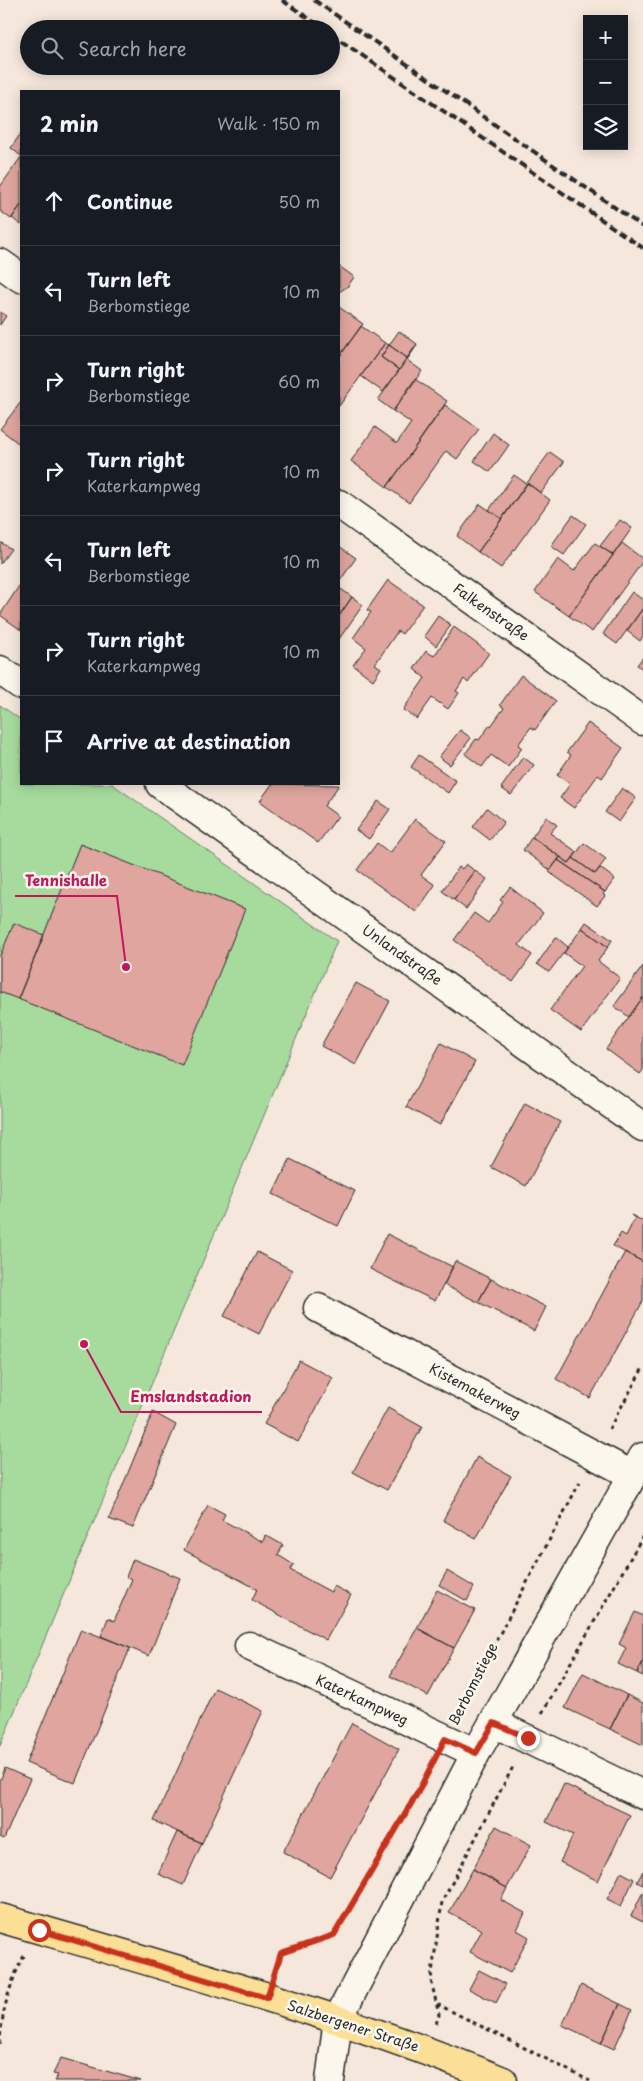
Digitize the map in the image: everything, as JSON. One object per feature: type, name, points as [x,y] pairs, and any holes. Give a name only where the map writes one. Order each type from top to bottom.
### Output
[{"type":"main road","name":"Salzbergener Straße","points":[[0,1918],[338,2019],[425,2049],[503,2081]]},
{"type":"street","points":[[0,263],[20,277]]},
{"type":"street","name":"Falkenstraße","points":[[340,505],[643,721]]},
{"type":"street","points":[[0,670],[20,684]]},
{"type":"street","name":"Unlandstraße","points":[[161,785],[643,1127]]},
{"type":"street","name":"Kistemakerweg","points":[[318,1308],[595,1455],[638,1466]]},
{"type":"street","points":[[330,2081],[338,2019],[476,1753],[638,1466]]},
{"type":"street","name":"Katerkampweg","points":[[249,1646],[476,1753]]},
{"type":"street","points":[[494,1723],[643,1794]]},
{"type":"path","name":"Berbomstiege","points":[[267,1998],[281,1953],[334,1935],[418,1792],[595,1455],[643,1368]]},
{"type":"path","points":[[0,2044],[0,2032],[14,1974],[39,1930]]},
{"type":"path","points":[[437,2004],[590,2081]]},
{"type":"green space","points":[[0,705],[20,719],[20,785],[113,785],[337,941],[0,1746]]},
{"type":"building","points":[[20,134],[20,155],[11,148]]},
{"type":"building","points":[[20,158],[20,206],[11,219],[0,211],[0,187]]},
{"type":"building","points":[[20,206],[20,224],[12,218]]},
{"type":"building","points":[[340,267],[354,277],[348,286],[340,291]]},
{"type":"building","points":[[340,308],[363,324],[340,356]]},
{"type":"building","points":[[0,312],[6,316],[0,325]]},
{"type":"building","points":[[361,326],[385,343],[340,405],[340,356]]},
{"type":"building","points":[[399,331],[417,344],[407,358],[389,345]]},
{"type":"building","points":[[385,343],[389,345],[381,357],[399,370],[383,392],[361,376]]},
{"type":"building","points":[[389,345],[407,358],[399,370],[381,357]]},
{"type":"building","points":[[417,345],[407,360],[422,371],[393,411],[378,400]]},
{"type":"building","points":[[415,379],[447,401],[387,487],[351,461],[375,427],[397,443],[411,423],[393,411]]},
{"type":"building","points":[[20,403],[20,440],[18,443],[0,429]]},
{"type":"building","points":[[445,405],[479,429],[457,459],[446,451],[409,503],[387,487]]},
{"type":"building","points":[[493,433],[509,445],[490,472],[474,461]]},
{"type":"building","points":[[550,452],[564,462],[541,493],[527,483]]},
{"type":"building","points":[[514,475],[527,484],[502,519],[489,510]]},
{"type":"building","points":[[527,483],[550,500],[501,568],[478,552]]},
{"type":"building","points":[[480,504],[502,519],[478,552],[457,536]]},
{"type":"building","points":[[573,515],[586,524],[564,555],[551,546]]},
{"type":"building","points":[[620,520],[632,528],[613,555],[600,546]]},
{"type":"building","points":[[0,542],[11,549],[0,564]]},
{"type":"building","points":[[595,543],[613,555],[569,616],[535,592],[558,559],[574,571]]},
{"type":"building","points":[[622,543],[643,559],[643,561],[592,632],[569,616]]},
{"type":"building","points":[[340,547],[356,558],[340,581]]},
{"type":"building","points":[[388,580],[423,605],[402,634],[398,631],[375,664],[381,668],[373,680],[353,665],[366,648],[353,638],[371,612],[367,610]]},
{"type":"building","points":[[20,585],[20,629],[0,615]]},
{"type":"building","points":[[341,589],[352,597],[340,615]]},
{"type":"building","points":[[632,592],[643,600],[643,608],[617,644],[603,634]]},
{"type":"building","points":[[352,597],[363,605],[340,638],[340,615]]},
{"type":"building","points":[[643,608],[643,636],[640,641],[627,631]]},
{"type":"building","points":[[438,616],[451,625],[436,646],[424,636]]},
{"type":"building","points":[[454,627],[489,653],[468,683],[464,679],[456,691],[459,693],[448,709],[432,698],[417,719],[403,710],[425,678],[414,669],[426,651],[434,656]]},
{"type":"building","points":[[643,657],[643,669],[637,665]]},
{"type":"building","points":[[521,675],[556,701],[535,730],[531,727],[518,745],[522,748],[508,767],[491,755],[482,767],[465,754],[476,739],[479,740],[491,726],[504,708],[500,705]]},
{"type":"building","points":[[588,723],[623,748],[602,778],[598,775],[574,808],[560,798],[570,784],[557,775],[571,755],[567,752]]},
{"type":"building","points":[[460,730],[471,738],[450,765],[439,757]]},
{"type":"building","points":[[419,755],[456,781],[448,793],[411,767]]},
{"type":"building","points":[[523,757],[534,765],[511,795],[501,788]]},
{"type":"building","points":[[271,785],[339,785],[324,806],[338,816],[318,843],[260,801]]},
{"type":"building","points":[[622,788],[636,798],[619,822],[605,812]]},
{"type":"building","points":[[378,801],[390,809],[369,839],[356,830]]},
{"type":"building","points":[[487,808],[504,822],[490,840],[473,827]]},
{"type":"building","points":[[546,817],[557,825],[550,833],[577,852],[569,863],[532,837]]},
{"type":"building","points":[[415,819],[446,841],[421,875],[435,885],[416,912],[357,870],[377,843],[390,853]]},
{"type":"building","points":[[532,837],[560,857],[550,870],[523,850]]},
{"type":"building","points":[[584,843],[606,859],[595,874],[573,858]]},
{"type":"building","points":[[80,844],[245,909],[182,1065],[18,999]]},
{"type":"building","points":[[560,857],[569,863],[573,858],[595,874],[600,868],[615,879],[605,892],[558,860]]},
{"type":"building","points":[[558,860],[605,892],[603,894],[605,896],[597,906],[549,872]]},
{"type":"building","points":[[466,864],[475,871],[454,900],[442,891],[459,867],[462,869]]},
{"type":"building","points":[[475,871],[487,879],[466,909],[454,900]]},
{"type":"building","points":[[510,887],[543,913],[519,945],[532,955],[513,982],[454,940],[474,913],[488,923],[503,902],[500,900]]},
{"type":"building","points":[[586,922],[612,940],[608,947],[582,928]]},
{"type":"building","points":[[14,923],[44,935],[18,999],[0,992],[0,956]]},
{"type":"building","points":[[582,928],[608,947],[598,961],[620,978],[581,1032],[550,1010],[582,966],[564,953]]},
{"type":"building","points":[[556,937],[568,947],[549,972],[537,964]]},
{"type":"building","points":[[643,966],[643,997],[629,1017],[614,1006]]},
{"type":"building","points":[[356,983],[390,1001],[356,1065],[321,1046]]},
{"type":"building","points":[[643,997],[643,1070],[640,1074],[606,1049]]},
{"type":"building","points":[[441,1043],[475,1062],[440,1125],[406,1107]]},
{"type":"building","points":[[525,1103],[560,1122],[526,1186],[491,1167]]},
{"type":"building","points":[[290,1159],[355,1191],[338,1226],[273,1194]]},
{"type":"building","points":[[631,1215],[643,1221],[643,1262],[613,1246],[621,1233],[626,1236],[635,1218]]},
{"type":"building","points":[[387,1234],[453,1267],[435,1301],[370,1269]]},
{"type":"building","points":[[257,1252],[292,1270],[259,1334],[224,1316]]},
{"type":"building","points":[[625,1252],[643,1262],[643,1301],[590,1398],[556,1379]]},
{"type":"building","points":[[455,1261],[491,1279],[478,1302],[444,1285]]},
{"type":"building","points":[[491,1279],[546,1307],[534,1331],[478,1302]]},
{"type":"building","points":[[299,1360],[333,1378],[298,1442],[264,1424]]},
{"type":"building","points":[[388,1408],[422,1427],[387,1490],[353,1472]]},
{"type":"building","points":[[153,1412],[176,1425],[133,1528],[109,1519]]},
{"type":"building","points":[[477,1457],[511,1476],[476,1539],[443,1520]]},
{"type":"building","points":[[208,1505],[225,1514],[222,1520],[263,1542],[265,1535],[283,1545],[278,1555],[294,1565],[290,1570],[331,1592],[334,1586],[351,1595],[326,1640],[252,1600],[257,1589],[184,1550]]},
{"type":"building","points":[[133,1559],[180,1578],[149,1656],[101,1636],[108,1618],[114,1621],[132,1579],[126,1577]]},
{"type":"building","points":[[447,1571],[474,1587],[467,1601],[439,1585]]},
{"type":"building","points":[[437,1590],[475,1610],[454,1648],[417,1628]]},
{"type":"building","points":[[635,1612],[643,1616],[643,1662],[637,1673],[618,1664],[626,1648],[619,1644]]},
{"type":"building","points":[[417,1628],[454,1648],[428,1696],[390,1676]]},
{"type":"building","points":[[81,1629],[130,1648],[75,1783],[26,1763]]},
{"type":"building","points":[[643,1662],[643,1676],[637,1673]]},
{"type":"building","points":[[583,1673],[627,1695],[610,1729],[565,1708]]},
{"type":"building","points":[[215,1688],[263,1711],[202,1843],[154,1821]]},
{"type":"building","points":[[627,1695],[643,1703],[643,1745],[610,1729]]},
{"type":"building","points":[[352,1723],[399,1749],[330,1877],[283,1852]]},
{"type":"building","points":[[5,1768],[30,1779],[4,1839],[0,1837],[0,1781]]},
{"type":"building","points":[[564,1784],[630,1815],[598,1881],[560,1862],[573,1835],[546,1822]]},
{"type":"building","points":[[496,1826],[531,1845],[507,1888],[473,1869]]},
{"type":"building","points":[[177,1832],[202,1843],[183,1885],[158,1874]]},
{"type":"building","points":[[473,1869],[507,1888],[501,1900],[525,1913],[517,1930],[529,1937],[510,1973],[470,1952],[482,1930],[449,1913]]},
{"type":"building","points":[[643,1871],[643,1885],[637,1882]]},
{"type":"building","points":[[621,1872],[634,1879],[621,1906],[607,1899]]},
{"type":"building","points":[[643,1892],[643,1922],[631,1916]]},
{"type":"building","points":[[479,1970],[506,1984],[496,2003],[469,1989]]},
{"type":"building","points":[[581,1985],[620,2004],[601,2043],[562,2025]]},
{"type":"building","points":[[620,2004],[632,2010],[614,2049],[601,2043]]},
{"type":"building","points":[[61,2058],[141,2081],[54,2081],[58,2075],[53,2074]]},
{"type":"railway","points":[[282,0],[311,20]]},
{"type":"railway","points":[[314,0],[643,227]]},
{"type":"railway","points":[[340,40],[643,248]]},
{"type":"place","name":"Tennishalle","points":[[126,967]]},
{"type":"place","name":"Emslandstadion","points":[[84,1344]]},
{"type":"route","points":[[39,1930],[267,1998],[281,1953],[334,1935],[418,1792],[445,1739],[476,1753],[494,1723],[528,1738]]}]
